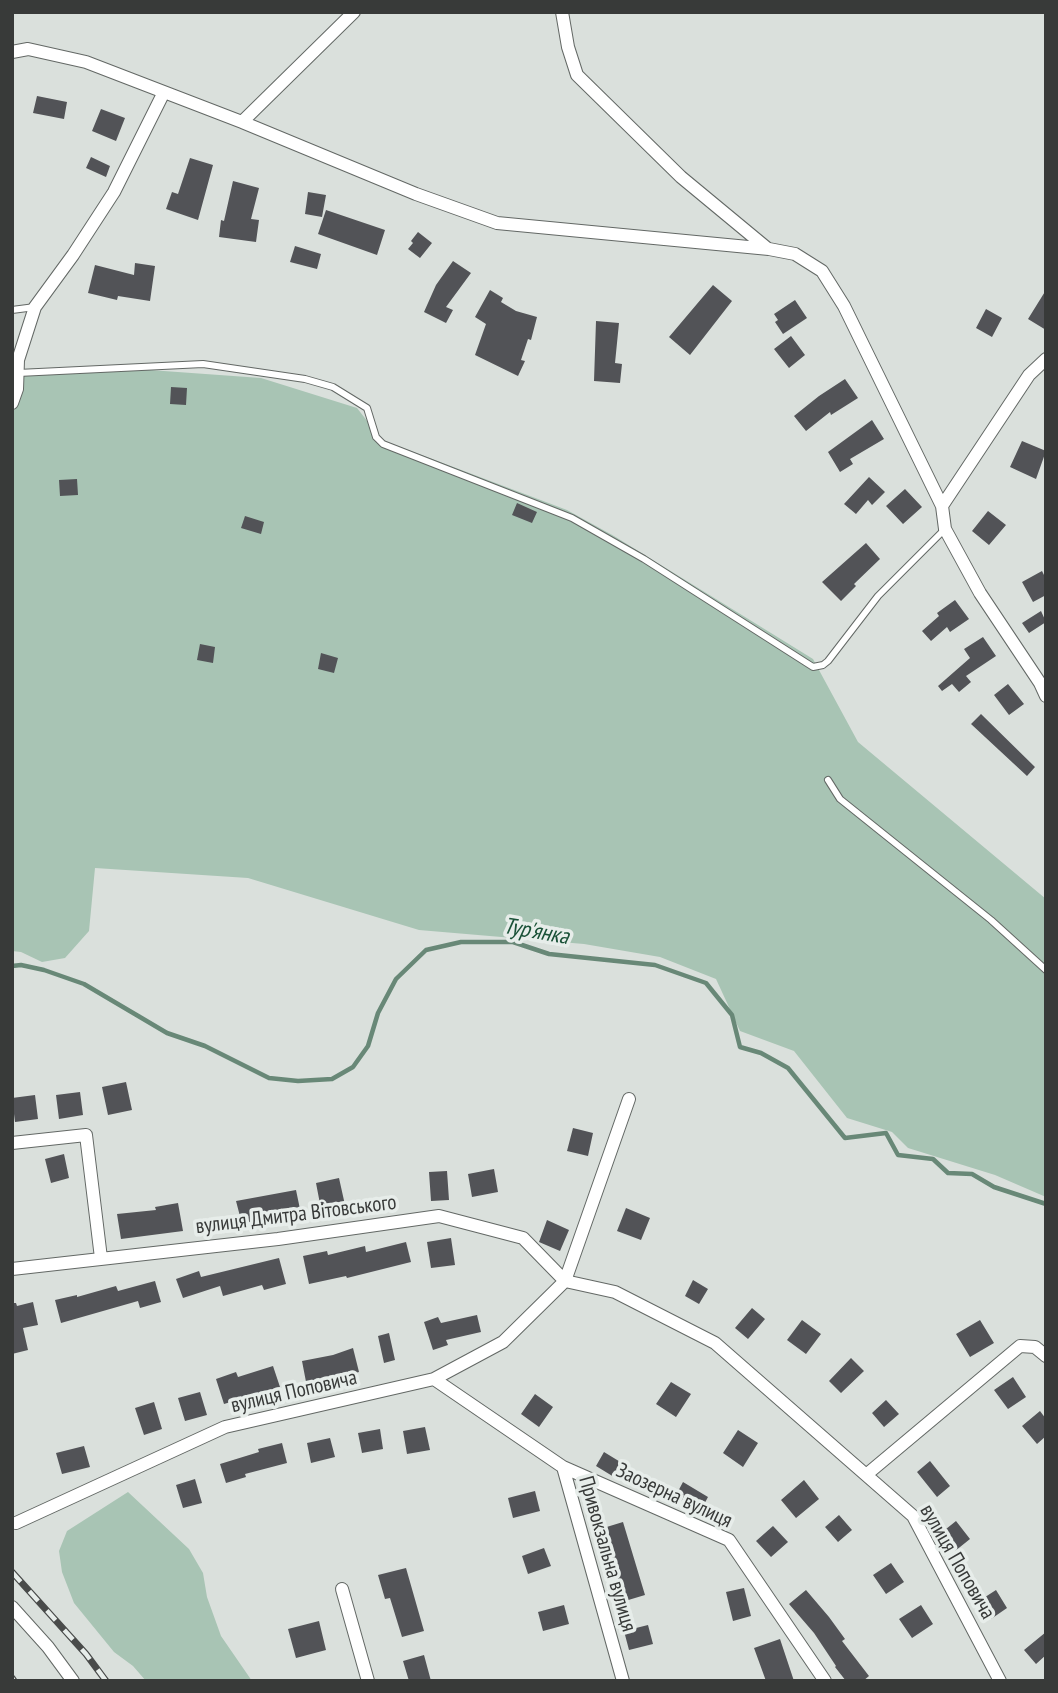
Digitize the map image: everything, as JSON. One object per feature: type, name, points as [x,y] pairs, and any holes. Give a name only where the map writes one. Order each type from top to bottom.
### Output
[{"type":"street","points":[[242,122],[354,12]]},
{"type":"street","points":[[562,12],[568,47],[577,75],[681,177],[769,249]]},
{"type":"street","points":[[12,52],[28,49],[86,62],[242,122],[416,194],[497,223],[769,249],[795,254],[822,271],[844,306],[942,506],[945,529],[980,593],[1040,682],[1046,696]]},
{"type":"street","points":[[12,403],[18,389],[16,366],[35,307],[114,192],[164,92]]},
{"type":"street","points":[[942,506],[1029,375],[1046,359]]},
{"type":"street","name":"вулиця Поповича","points":[[16,1523],[225,1427],[434,1379],[503,1342],[565,1281],[629,1099]]},
{"type":"street","points":[[12,1143],[86,1135],[101,1258]]},
{"type":"street","name":"вулиця Дмитра Вітовського","points":[[12,1269],[278,1239],[439,1216],[523,1238],[565,1281]]},
{"type":"street","name":"вулиця Поповича","points":[[565,1281],[615,1292],[715,1343],[913,1516],[1000,1681]]},
{"type":"street","points":[[866,1475],[1020,1346],[1035,1346],[1046,1356]]},
{"type":"street","name":"Привокзальна вулиця","points":[[434,1379],[563,1467],[623,1681]]},
{"type":"street","name":"Заозерна вулиця","points":[[563,1467],[729,1539],[825,1681]]},
{"type":"street","points":[[342,1589],[368,1681]]},
{"type":"street","points":[[12,1607],[48,1647],[73,1681]]},
{"type":"lane","points":[[12,310],[35,307]]},
{"type":"lane","points":[[16,366],[204,364],[305,379],[333,387],[367,408],[376,437],[383,444],[572,518],[644,559],[813,667],[828,661],[878,596],[945,529]]},
{"type":"lane","points":[[828,780],[840,799],[991,920],[1046,971]]},
{"type":"green space","points":[[122,368],[261,378],[357,408],[382,440],[567,510],[614,536],[813,659],[858,742],[1046,899],[1046,1197],[995,1175],[908,1148],[892,1132],[847,1118],[794,1051],[740,1031],[716,979],[660,957],[584,944],[419,930],[248,878],[95,868],[89,931],[65,958],[42,962],[21,952],[12,951],[14,369]]},
{"type":"green space","points":[[128,1492],[189,1549],[203,1573],[207,1597],[221,1636],[252,1681],[146,1681],[133,1666],[114,1652],[74,1603],[62,1572],[59,1551],[67,1531]]},
{"type":"building","points":[[37,96],[67,102],[64,119],[33,113]]},
{"type":"building","points":[[101,109],[125,118],[116,141],[92,131]]},
{"type":"building","points":[[91,157],[110,166],[106,177],[86,168]]},
{"type":"building","points":[[190,158],[213,165],[198,220],[166,209],[172,192],[178,194]]},
{"type":"building","points":[[233,181],[259,188],[251,219],[259,220],[256,242],[219,237],[221,220],[224,221]]},
{"type":"building","points":[[308,192],[326,195],[322,217],[305,214]]},
{"type":"building","points":[[326,210],[385,230],[377,255],[318,234]]},
{"type":"building","points":[[418,232],[432,243],[420,258],[408,249]]},
{"type":"building","points":[[295,246],[321,254],[317,269],[290,262]]},
{"type":"building","points":[[453,261],[471,273],[446,307],[453,310],[446,323],[424,312],[436,285]]},
{"type":"building","points":[[135,263],[155,266],[150,301],[118,296],[117,300],[88,293],[95,265],[134,275]]},
{"type":"building","points":[[713,285],[732,301],[690,355],[669,337]]},
{"type":"building","points":[[490,290],[503,298],[501,302],[516,311],[537,317],[518,376],[475,355],[486,324],[475,317]]},
{"type":"building","points":[[1046,290],[1046,330],[1028,319]]},
{"type":"building","points":[[795,300],[807,318],[783,334],[775,322],[778,320],[774,314]]},
{"type":"building","points":[[986,309],[1002,318],[992,337],[976,328]]},
{"type":"building","points":[[596,321],[619,323],[615,363],[622,364],[620,383],[594,381]]},
{"type":"building","points":[[791,336],[805,355],[789,368],[774,349]]},
{"type":"building","points":[[845,379],[858,398],[831,415],[830,412],[806,431],[794,416]]},
{"type":"building","points":[[171,387],[187,388],[186,405],[170,404]]},
{"type":"building","points":[[872,420],[884,439],[850,459],[853,464],[840,472],[828,452]]},
{"type":"building","points":[[1022,441],[1046,451],[1036,479],[1010,467]]},
{"type":"building","points":[[869,477],[885,492],[872,505],[868,500],[856,514],[844,504]]},
{"type":"building","points":[[77,479],[78,495],[60,496],[59,480]]},
{"type":"building","points":[[905,489],[922,507],[903,524],[886,506]]},
{"type":"building","points":[[517,503],[537,512],[532,523],[512,515]]},
{"type":"building","points":[[988,511],[1006,525],[989,545],[972,531]]},
{"type":"building","points":[[245,516],[264,522],[261,534],[241,528]]},
{"type":"building","points":[[866,543],[880,559],[841,601],[822,582]]},
{"type":"building","points":[[1042,571],[1046,579],[1046,595],[1033,602],[1022,582]]},
{"type":"building","points":[[955,600],[969,619],[950,632],[947,627],[931,641],[922,631],[939,616],[937,613]]},
{"type":"building","points":[[1041,611],[1046,622],[1029,633],[1022,623]]},
{"type":"building","points":[[983,637],[996,656],[966,676],[971,682],[959,692],[952,684],[942,691],[938,686],[970,658],[964,649]]},
{"type":"building","points":[[200,644],[215,647],[213,663],[197,660]]},
{"type":"building","points":[[321,653],[338,658],[334,673],[318,669]]},
{"type":"building","points":[[1008,684],[1024,704],[1009,715],[994,695]]},
{"type":"building","points":[[981,714],[1035,767],[1027,776],[971,724]]},
{"type":"building","points":[[126,1082],[132,1110],[108,1115],[102,1087]]},
{"type":"building","points":[[80,1092],[83,1115],[59,1119],[56,1095]]},
{"type":"building","points":[[35,1095],[38,1119],[15,1122],[12,1098]]},
{"type":"building","points":[[573,1128],[593,1133],[588,1156],[567,1151]]},
{"type":"building","points":[[64,1154],[69,1178],[51,1183],[45,1159]]},
{"type":"building","points":[[494,1169],[498,1192],[472,1197],[468,1174]]},
{"type":"building","points":[[447,1171],[449,1200],[431,1201],[429,1172]]},
{"type":"building","points":[[339,1178],[345,1205],[321,1209],[316,1183]]},
{"type":"building","points":[[296,1190],[301,1214],[276,1219],[276,1216],[242,1224],[236,1201]]},
{"type":"building","points":[[178,1203],[183,1231],[121,1239],[117,1214],[156,1210],[155,1207]]},
{"type":"building","points":[[626,1208],[650,1218],[641,1240],[617,1231]]},
{"type":"building","points":[[547,1220],[569,1230],[560,1251],[539,1242]]},
{"type":"building","points":[[451,1238],[455,1265],[431,1268],[427,1242]]},
{"type":"building","points":[[406,1242],[411,1262],[347,1278],[346,1276],[309,1284],[303,1256],[327,1251],[328,1255],[365,1246],[366,1252]]},
{"type":"building","points":[[279,1258],[286,1284],[264,1290],[262,1285],[223,1296],[220,1286],[183,1298],[176,1279],[199,1271],[201,1277]]},
{"type":"building","points":[[693,1280],[708,1289],[699,1304],[685,1296]]},
{"type":"building","points":[[155,1281],[161,1302],[140,1308],[138,1301],[61,1323],[55,1300],[116,1286],[118,1291]]},
{"type":"building","points":[[33,1302],[38,1325],[23,1328],[28,1350],[12,1354],[12,1303],[17,1306]]},
{"type":"building","points":[[752,1308],[765,1319],[748,1339],[735,1328]]},
{"type":"building","points":[[477,1315],[481,1332],[446,1340],[448,1345],[433,1350],[424,1322],[438,1317],[441,1323]]},
{"type":"building","points":[[802,1320],[821,1334],[806,1354],[787,1340]]},
{"type":"building","points":[[980,1320],[994,1343],[970,1357],[956,1334]]},
{"type":"building","points":[[389,1333],[395,1360],[384,1363],[378,1336]]},
{"type":"building","points":[[353,1348],[359,1372],[307,1387],[302,1361]]},
{"type":"building","points":[[851,1358],[864,1371],[841,1393],[829,1381]]},
{"type":"building","points":[[273,1366],[280,1387],[224,1404],[216,1379],[236,1372],[238,1377]]},
{"type":"building","points":[[1013,1377],[1026,1397],[1008,1409],[994,1390]]},
{"type":"building","points":[[671,1382],[691,1394],[676,1417],[656,1404]]},
{"type":"building","points":[[200,1392],[207,1415],[185,1421],[178,1398]]},
{"type":"building","points":[[535,1394],[553,1407],[539,1427],[521,1414]]},
{"type":"building","points":[[886,1400],[899,1414],[884,1427],[872,1413]]},
{"type":"building","points":[[154,1402],[162,1429],[144,1435],[135,1408]]},
{"type":"building","points":[[1040,1411],[1046,1419],[1046,1436],[1037,1444],[1022,1426]]},
{"type":"building","points":[[425,1427],[430,1450],[407,1454],[403,1431]]},
{"type":"building","points":[[380,1429],[383,1449],[362,1453],[358,1433]]},
{"type":"building","points":[[738,1430],[758,1443],[743,1467],[723,1453]]},
{"type":"building","points":[[330,1438],[335,1457],[311,1463],[307,1443]]},
{"type":"building","points":[[282,1443],[287,1463],[245,1474],[246,1477],[226,1483],[220,1464]]},
{"type":"building","points":[[84,1446],[90,1467],[62,1474],[56,1453]]},
{"type":"building","points":[[604,1452],[622,1463],[614,1477],[596,1466]]},
{"type":"building","points":[[930,1461],[950,1486],[937,1497],[917,1472]]},
{"type":"building","points":[[195,1479],[202,1503],[183,1508],[176,1485]]},
{"type":"building","points":[[804,1480],[819,1499],[796,1518],[781,1500]]},
{"type":"building","points":[[683,1482],[708,1497],[700,1512],[675,1497]]},
{"type":"building","points":[[535,1491],[540,1511],[513,1518],[508,1498]]},
{"type":"building","points":[[839,1515],[852,1530],[838,1542],[825,1527]]},
{"type":"building","points":[[956,1521],[970,1539],[955,1551],[941,1533]]},
{"type":"building","points":[[623,1522],[645,1595],[625,1601],[600,1529]]},
{"type":"building","points":[[773,1526],[788,1542],[771,1557],[756,1541]]},
{"type":"building","points":[[544,1548],[551,1566],[528,1574],[522,1556]]},
{"type":"building","points":[[891,1563],[904,1582],[886,1594],[873,1575]]},
{"type":"building","points":[[406,1568],[424,1631],[402,1637],[390,1598],[385,1599],[378,1575]]},
{"type":"building","points":[[744,1588],[751,1616],[733,1621],[726,1592]]},
{"type":"building","points":[[806,1590],[829,1617],[845,1639],[842,1641],[869,1676],[863,1681],[846,1681],[814,1633],[789,1604]]},
{"type":"building","points":[[996,1590],[1007,1608],[991,1619],[979,1601]]},
{"type":"building","points":[[564,1605],[569,1624],[543,1631],[538,1612]]},
{"type":"building","points":[[921,1605],[933,1624],[912,1638],[899,1619]]},
{"type":"building","points":[[319,1621],[326,1650],[296,1658],[288,1629]]},
{"type":"building","points":[[648,1625],[653,1644],[629,1650],[624,1631]]},
{"type":"building","points":[[1046,1632],[1046,1655],[1036,1664],[1024,1650]]},
{"type":"building","points":[[780,1639],[794,1681],[766,1681],[754,1648]]},
{"type":"building","points":[[424,1655],[431,1681],[409,1681],[403,1661]]},
{"type":"waterway","name":"Тур'янка","points":[[12,966],[21,965],[44,970],[84,984],[167,1033],[205,1046],[269,1078],[298,1081],[332,1079],[353,1067],[368,1046],[378,1013],[396,979],[426,950],[461,942],[513,942],[549,954],[655,965],[706,983],[732,1015],[740,1047],[761,1053],[788,1068],[845,1138],[886,1133],[898,1155],[933,1159],[948,1173],[972,1174],[994,1187],[1046,1204]]},
{"type":"railway","points":[[12,1572],[86,1654],[106,1681]]}]
